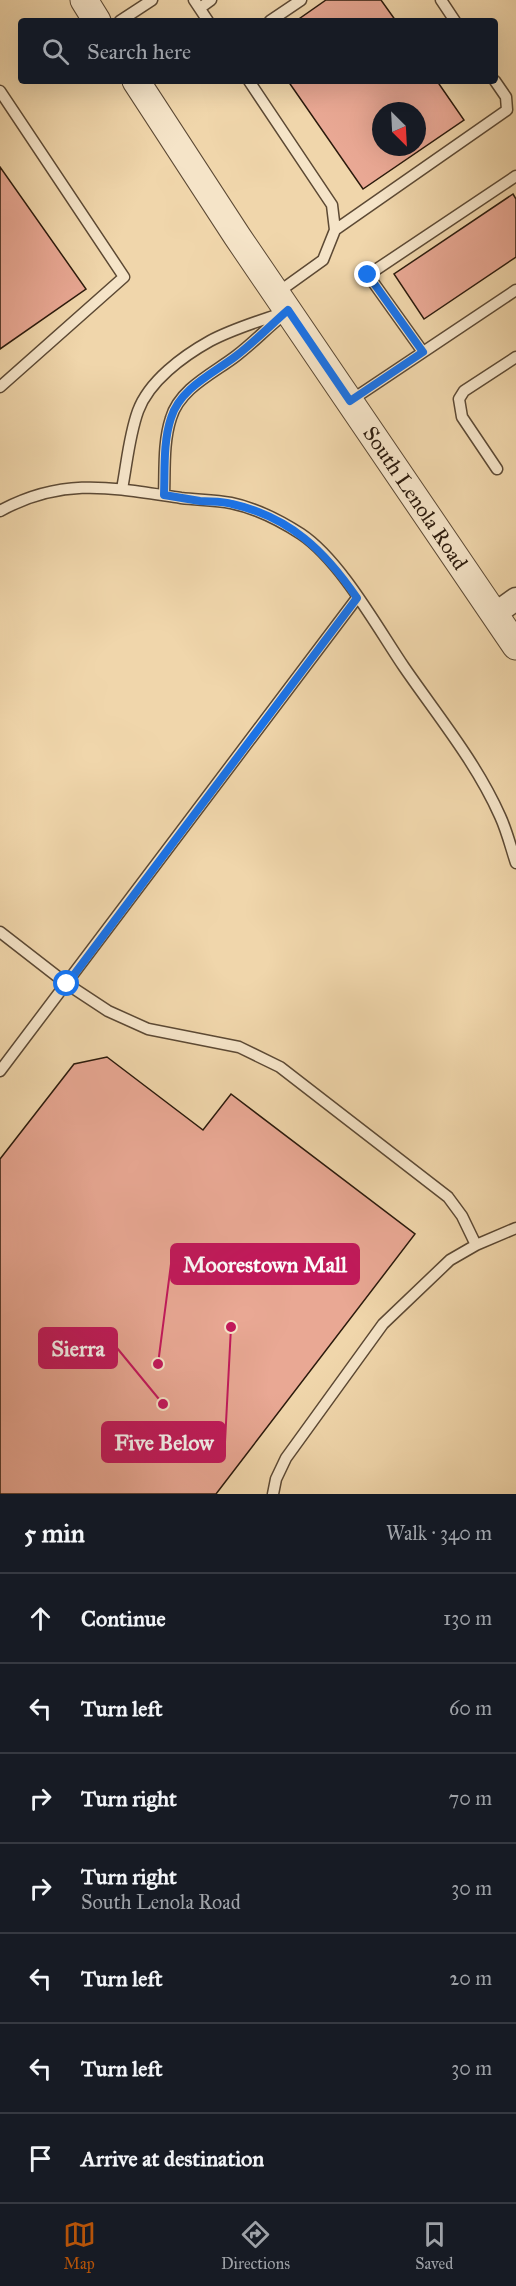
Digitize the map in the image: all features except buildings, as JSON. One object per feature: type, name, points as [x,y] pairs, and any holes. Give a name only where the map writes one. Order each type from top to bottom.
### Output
[{"type":"street","points":[[84,0],[95,18]]},
{"type":"street","name":"South Lenola Road","points":[[138,84],[350,401],[505,606],[516,646]]},
{"type":"lane","points":[[125,18],[152,0]]},
{"type":"lane","points":[[206,18],[197,4],[210,0]]},
{"type":"lane","points":[[274,18],[301,0]]},
{"type":"lane","points":[[441,0],[453,18]]},
{"type":"lane","points":[[164,495],[165,454],[169,427],[171,416],[180,401],[196,384],[235,356],[323,260],[335,230],[332,205],[251,84]]},
{"type":"lane","points":[[335,230],[507,110],[506,97],[497,84]]},
{"type":"lane","points":[[0,91],[124,278],[0,387]]},
{"type":"lane","points":[[423,352],[368,275],[516,176]]},
{"type":"lane","points":[[350,401],[516,290]]},
{"type":"lane","points":[[122,489],[138,410],[154,386],[165,374],[211,341],[283,302]]},
{"type":"lane","points":[[497,469],[462,417],[459,399],[464,391],[516,357]]},
{"type":"lane","points":[[0,511],[48,491],[82,486],[122,489],[230,503],[258,512],[303,535],[338,569],[473,767],[501,816],[516,863]]},
{"type":"lane","points":[[0,1071],[357,598]]},
{"type":"lane","points":[[0,932],[67,984],[108,1011],[148,1029],[239,1047],[280,1067],[448,1197],[462,1216],[476,1245]]},
{"type":"lane","points":[[273,1494],[276,1479],[286,1458],[383,1324],[450,1260],[476,1245],[516,1228]]},
{"type":"place","name":"Five Below","points":[[231,1327]]},
{"type":"place","name":"Moorestown Mall","points":[[158,1364]]},
{"type":"place","name":"Sierra","points":[[163,1404]]},
{"type":"route","points":[[67,984],[357,598],[338,569],[319,549],[303,535],[284,524],[230,503],[164,495],[165,454],[171,416],[180,401],[196,384],[235,356],[288,310],[350,401],[423,352],[368,275]]}]
